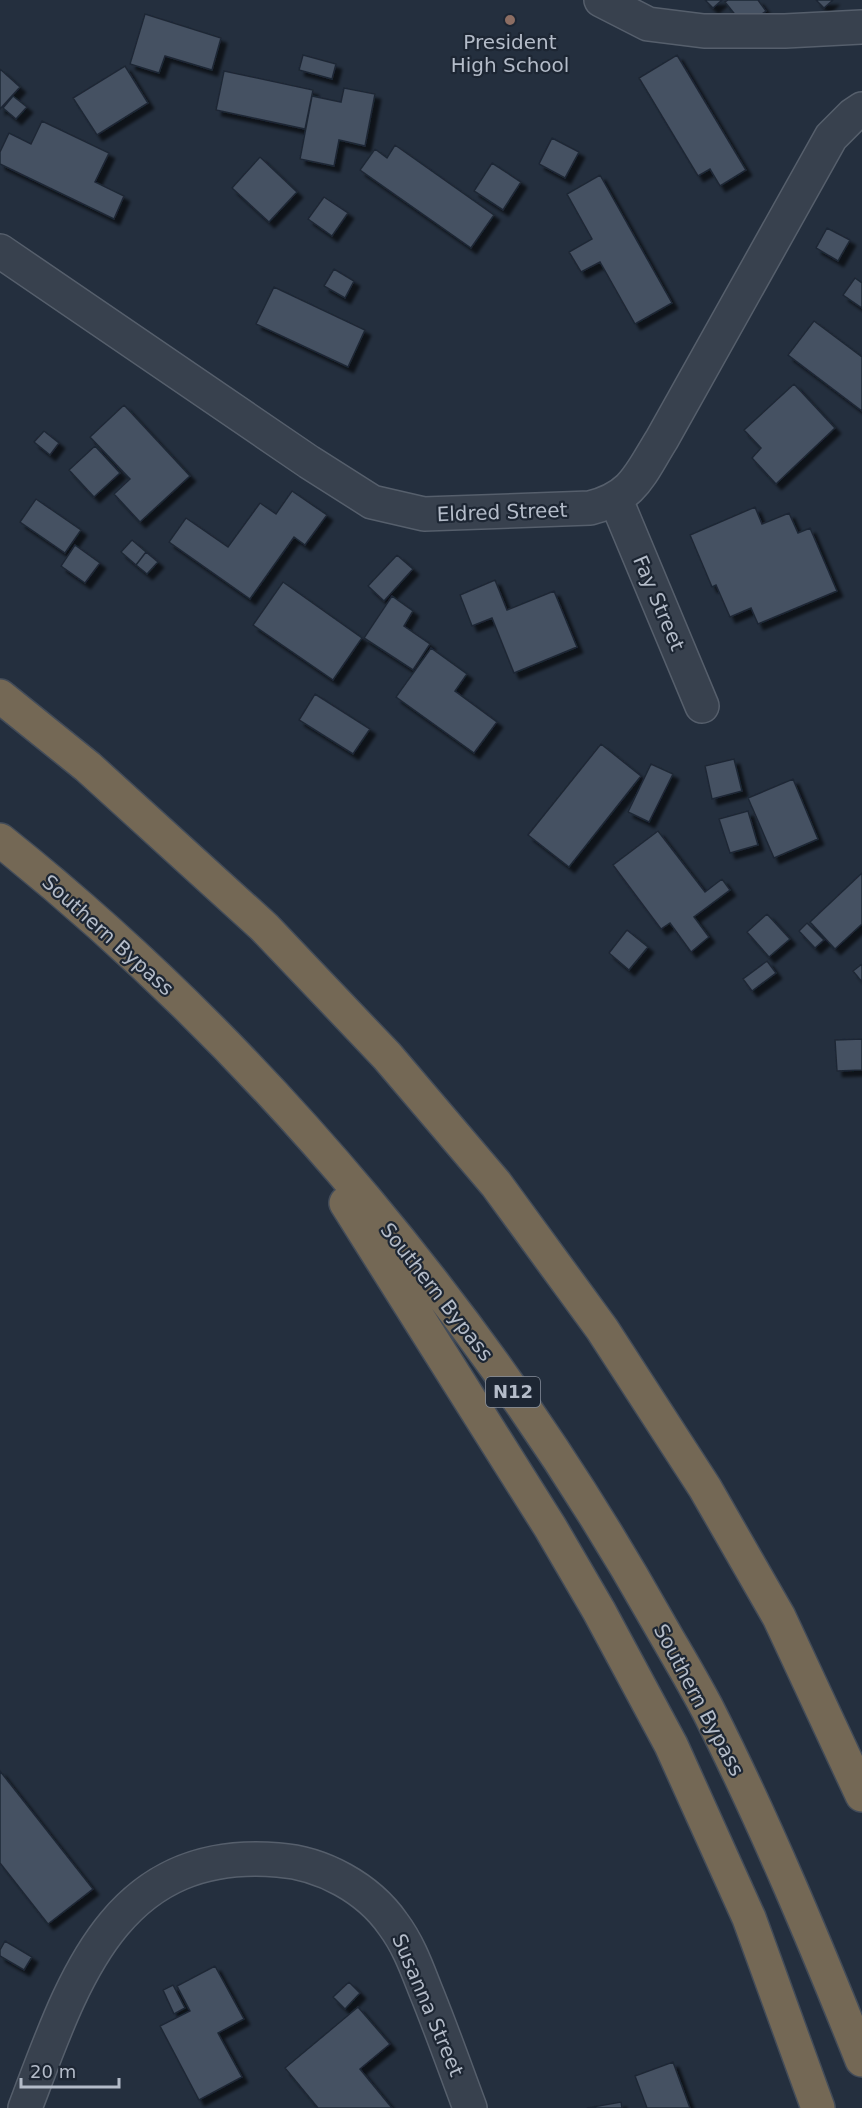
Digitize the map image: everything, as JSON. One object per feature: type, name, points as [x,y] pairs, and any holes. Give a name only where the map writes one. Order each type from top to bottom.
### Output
[{"type":"highway","points":[[0,696],[88,767],[264,927],[387,1056],[496,1184],[602,1329],[705,1488],[779,1617],[862,1795]]},
{"type":"highway","name":"Southern Bypass","points":[[0,840],[65,892],[139,961],[211,1030],[283,1106],[390,1230],[460,1318],[547,1440],[618,1551],[714,1722],[803,1914],[862,2060]]},
{"type":"highway","points":[[283,1106],[550,1527],[600,1611],[670,1745],[749,1918],[818,2108]]},
{"type":"street","points":[[601,0],[648,24],[704,31],[785,31],[862,27]]},
{"type":"street","points":[[616,500],[629,489],[662,439],[831,137],[862,109]]},
{"type":"street","name":"Eldred Street","points":[[0,251],[309,462],[372,502],[424,514],[567,510],[590,508],[616,500]]},
{"type":"street","name":"Fay Street","points":[[616,500],[702,706]]},
{"type":"street","name":"Susanna Street","points":[[25,2108],[55,2029],[84,1969],[99,1942],[132,1902],[157,1883],[180,1871],[204,1863],[264,1858],[291,1861],[318,1868],[358,1889],[393,1923],[408,1947],[470,2108]]},
{"type":"building","points":[[705,0],[722,0],[713,8]]},
{"type":"building","points":[[728,0],[758,0],[766,11],[745,27],[725,2]]},
{"type":"building","points":[[816,0],[833,0],[824,8]]},
{"type":"building","points":[[145,14],[221,38],[212,70],[165,56],[159,73],[130,64]]},
{"type":"building","points":[[303,55],[336,64],[332,79],[299,70]]},
{"type":"building","points":[[677,55],[746,170],[720,186],[710,169],[698,176],[639,78]]},
{"type":"building","points":[[125,66],[148,103],[97,135],[73,98]]},
{"type":"building","points":[[0,69],[20,87],[0,109]]},
{"type":"building","points":[[224,71],[313,90],[305,129],[216,110]]},
{"type":"building","points":[[344,88],[375,94],[365,146],[339,140],[334,166],[300,159],[312,96],[341,102]]},
{"type":"building","points":[[13,96],[27,107],[16,119],[3,108]]},
{"type":"building","points":[[42,121],[109,153],[95,182],[124,196],[114,219],[0,164],[0,152],[9,133],[31,144]]},
{"type":"building","points":[[552,138],[579,152],[565,178],[539,164]]},
{"type":"building","points":[[395,145],[494,215],[471,248],[360,170],[375,149],[387,158]]},
{"type":"building","points":[[260,157],[297,192],[269,222],[232,188]]},
{"type":"building","points":[[492,163],[521,182],[503,210],[474,191]]},
{"type":"building","points":[[600,175],[672,303],[635,324],[600,262],[581,272],[569,252],[592,239],[567,194]]},
{"type":"building","points":[[324,197],[348,213],[332,236],[308,219]]},
{"type":"building","points":[[827,228],[850,240],[838,261],[816,248]]},
{"type":"building","points":[[334,269],[354,281],[345,298],[324,286]]},
{"type":"building","points":[[855,278],[862,283],[862,308],[843,295]]},
{"type":"building","points":[[274,287],[365,330],[348,367],[256,324]]},
{"type":"building","points":[[814,321],[862,357],[862,411],[788,355]]},
{"type":"building","points":[[794,384],[835,428],[776,484],[752,458],[761,448],[744,430]]},
{"type":"building","points":[[124,405],[190,476],[140,522],[114,494],[130,479],[90,437]]},
{"type":"building","points":[[44,431],[59,443],[50,455],[34,442]]},
{"type":"building","points":[[95,446],[120,473],[94,497],[69,470]]},
{"type":"building","points":[[292,491],[327,515],[305,545],[294,537],[250,599],[169,542],[186,518],[228,547],[260,503],[276,514]]},
{"type":"building","points":[[36,499],[81,530],[65,553],[20,522]]},
{"type":"building","points":[[755,507],[762,524],[789,513],[798,533],[810,528],[837,591],[758,624],[751,608],[730,617],[716,585],[712,587],[690,535]]},
{"type":"building","points":[[132,540],[146,552],[136,565],[121,552]]},
{"type":"building","points":[[75,545],[100,563],[85,583],[61,566]]},
{"type":"building","points":[[146,552],[158,562],[147,574],[136,565]]},
{"type":"building","points":[[397,555],[413,569],[384,601],[368,586]]},
{"type":"building","points":[[495,580],[507,610],[554,591],[577,647],[514,673],[492,618],[472,626],[460,595]]},
{"type":"building","points":[[283,582],[362,638],[333,680],[253,625]]},
{"type":"building","points":[[392,596],[413,611],[404,626],[430,644],[413,670],[364,638]]},
{"type":"building","points":[[431,648],[467,674],[455,691],[497,722],[474,753],[396,697]]},
{"type":"building","points":[[315,694],[370,729],[353,754],[299,720]]},
{"type":"building","points":[[601,744],[641,776],[569,867],[528,835]]},
{"type":"building","points":[[734,759],[742,791],[712,799],[705,766]]},
{"type":"building","points":[[651,764],[673,774],[649,822],[628,812]]},
{"type":"building","points":[[793,779],[818,839],[774,858],[748,798]]},
{"type":"building","points":[[748,811],[758,845],[730,853],[719,819]]},
{"type":"building","points":[[658,831],[705,892],[722,879],[730,890],[694,917],[709,937],[691,952],[670,923],[661,929],[613,865]]},
{"type":"building","points":[[862,873],[862,924],[835,949],[810,922]]},
{"type":"building","points":[[767,914],[790,939],[769,957],[747,932]]},
{"type":"building","points":[[807,923],[824,940],[815,948],[799,931]]},
{"type":"building","points":[[627,930],[648,947],[629,970],[609,953]]},
{"type":"building","points":[[767,961],[776,973],[752,991],[743,979]]},
{"type":"building","points":[[862,964],[862,982],[853,971]]},
{"type":"building","points":[[862,1039],[862,1070],[837,1071],[835,1040]]},
{"type":"building","points":[[0,1771],[93,1889],[48,1924],[0,1863]]},
{"type":"building","points":[[5,1941],[32,1957],[24,1970],[0,1956],[0,1950]]},
{"type":"building","points":[[215,1966],[244,2019],[218,2033],[242,2077],[199,2100],[160,2026],[190,2011],[177,1986]]},
{"type":"building","points":[[349,1982],[360,1993],[345,2009],[333,1997]]},
{"type":"building","points":[[173,1985],[185,2008],[174,2014],[163,1990]]},
{"type":"building","points":[[358,2007],[390,2044],[360,2069],[392,2108],[318,2108],[285,2068]]},
{"type":"building","points":[[673,2062],[690,2108],[647,2108],[635,2076]]},
{"type":"building","points":[[621,2102],[622,2108],[587,2108]]},
{"type":"place","name":"President High School","points":[[510,20]]}]
